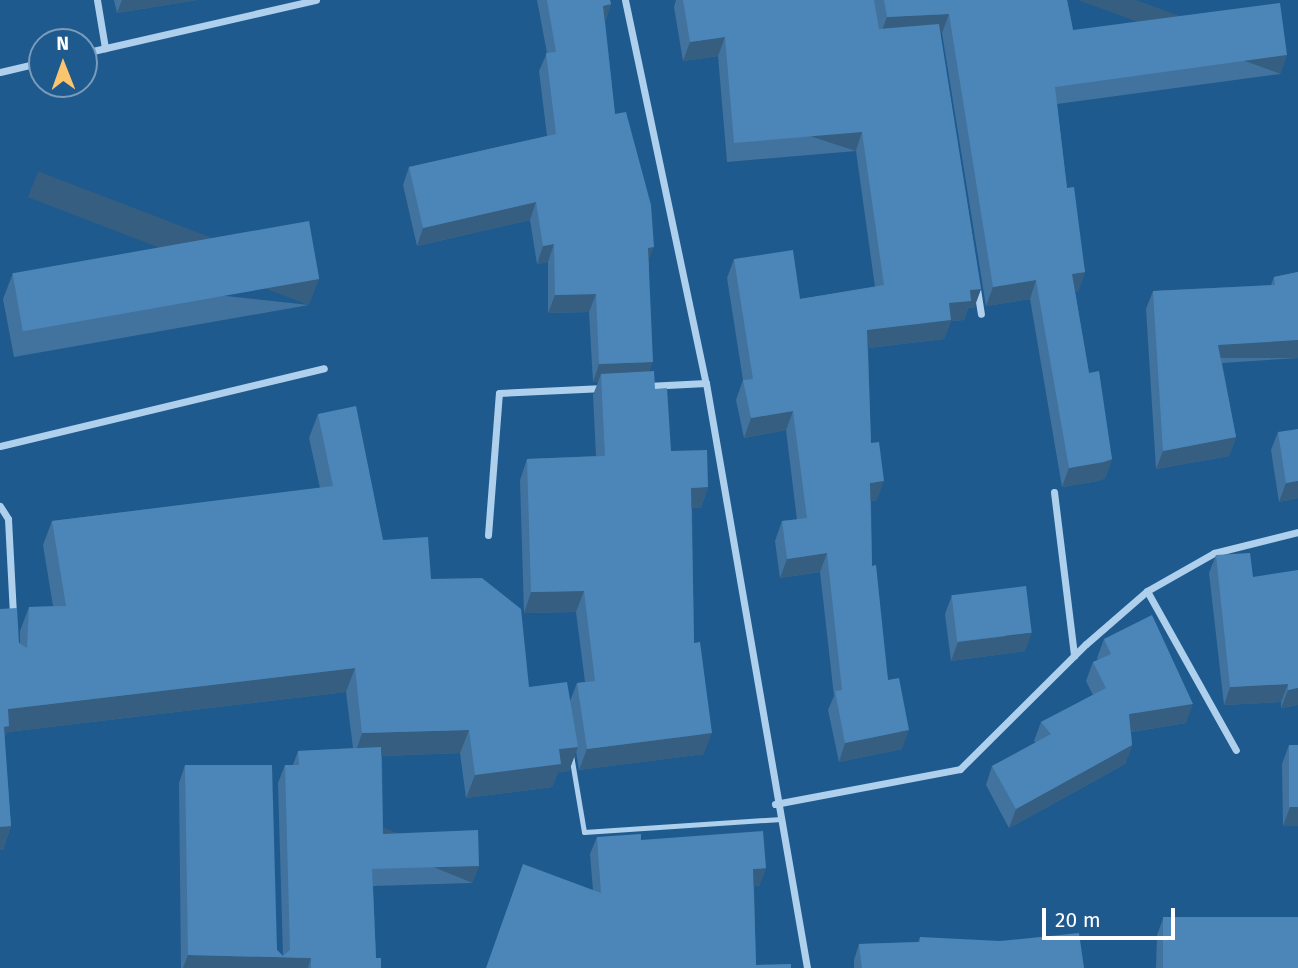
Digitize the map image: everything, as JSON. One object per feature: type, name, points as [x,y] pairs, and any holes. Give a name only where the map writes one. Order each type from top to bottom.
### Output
[{"type":"street","points":[[97,0],[105,48]]},
{"type":"street","points":[[98,50],[316,0]]},
{"type":"street","points":[[625,0],[706,383],[775,804],[807,968]]},
{"type":"street","points":[[0,72],[28,65]]},
{"type":"street","points":[[975,275],[981,314]]},
{"type":"street","points":[[0,446],[324,368]]},
{"type":"street","points":[[637,387],[706,383]]},
{"type":"street","points":[[488,535],[499,393],[609,388]]},
{"type":"street","points":[[1054,492],[1074,656]]},
{"type":"street","points":[[0,506],[8,519],[14,626]]},
{"type":"street","points":[[775,804],[960,769],[1074,656],[1147,591],[1214,553],[1298,532]]},
{"type":"street","points":[[1147,591],[1236,751]]},
{"type":"lane","points":[[569,740],[584,832],[778,819]]},
{"type":"building","points":[[547,0],[610,0],[611,4],[603,6],[615,114],[626,112],[651,205],[654,247],[648,248],[653,362],[599,364],[596,294],[555,295],[554,244],[543,246],[536,202],[423,228],[409,167],[556,134],[546,53],[556,52]]},
{"type":"building","points":[[683,0],[874,0],[879,29],[939,24],[981,289],[970,290],[971,301],[949,303],[951,320],[867,330],[871,443],[879,442],[884,481],[870,483],[872,566],[876,565],[888,680],[899,678],[909,730],[845,743],[835,691],[842,690],[827,553],[787,559],[782,521],[807,518],[793,411],[751,418],[743,380],[753,379],[734,259],[793,250],[800,299],[884,285],[862,132],[734,143],[725,37],[690,42]]},
{"type":"building","points":[[884,0],[1067,0],[1073,30],[1280,3],[1287,55],[1055,87],[1067,188],[1074,187],[1085,272],[1072,274],[1089,373],[1099,371],[1112,459],[1069,468],[1036,280],[993,287],[949,14],[887,17]]},
{"type":"building","points":[[309,221],[319,279],[23,331],[13,273]]},
{"type":"building","points":[[1298,272],[1298,340],[1218,345],[1236,437],[1163,451],[1153,291],[1275,285],[1274,277]]},
{"type":"building","points":[[654,371],[655,389],[667,388],[671,451],[707,450],[708,487],[691,488],[694,643],[700,642],[712,733],[587,749],[577,683],[595,681],[584,591],[531,592],[527,459],[605,456],[601,374]]},
{"type":"building","points":[[356,406],[383,540],[428,537],[431,579],[482,578],[521,609],[529,687],[567,682],[578,747],[559,749],[561,764],[475,775],[469,730],[362,733],[355,668],[8,709],[9,726],[4,727],[11,826],[0,827],[0,609],[17,608],[19,643],[27,648],[29,607],[66,606],[52,521],[333,486],[318,414]]},
{"type":"building","points":[[1298,429],[1298,481],[1286,483],[1278,432]]},
{"type":"building","points":[[1250,553],[1253,577],[1298,570],[1298,688],[1288,690],[1288,684],[1230,687],[1216,555]]},
{"type":"building","points":[[1026,586],[1032,633],[957,642],[952,595]]},
{"type":"building","points":[[1152,615],[1193,704],[1129,714],[1132,745],[1016,809],[992,766],[1051,734],[1041,722],[1106,688],[1093,662],[1111,654],[1104,639]]},
{"type":"building","points":[[1289,745],[1298,745],[1298,807],[1289,807]]},
{"type":"building","points":[[381,747],[383,834],[478,830],[479,866],[372,869],[376,958],[381,958],[381,968],[311,968],[311,958],[188,955],[185,765],[272,765],[277,950],[283,956],[290,950],[285,765],[299,765],[298,751]]},
{"type":"building","points":[[763,831],[766,868],[753,869],[756,965],[791,964],[791,968],[486,968],[523,864],[601,893],[597,837],[641,834],[641,840]]},
{"type":"building","points":[[1163,917],[1298,917],[1298,968],[1163,968]]},
{"type":"building","points":[[1079,933],[1084,968],[862,968],[859,944],[920,942],[920,937],[1000,941]]}]
